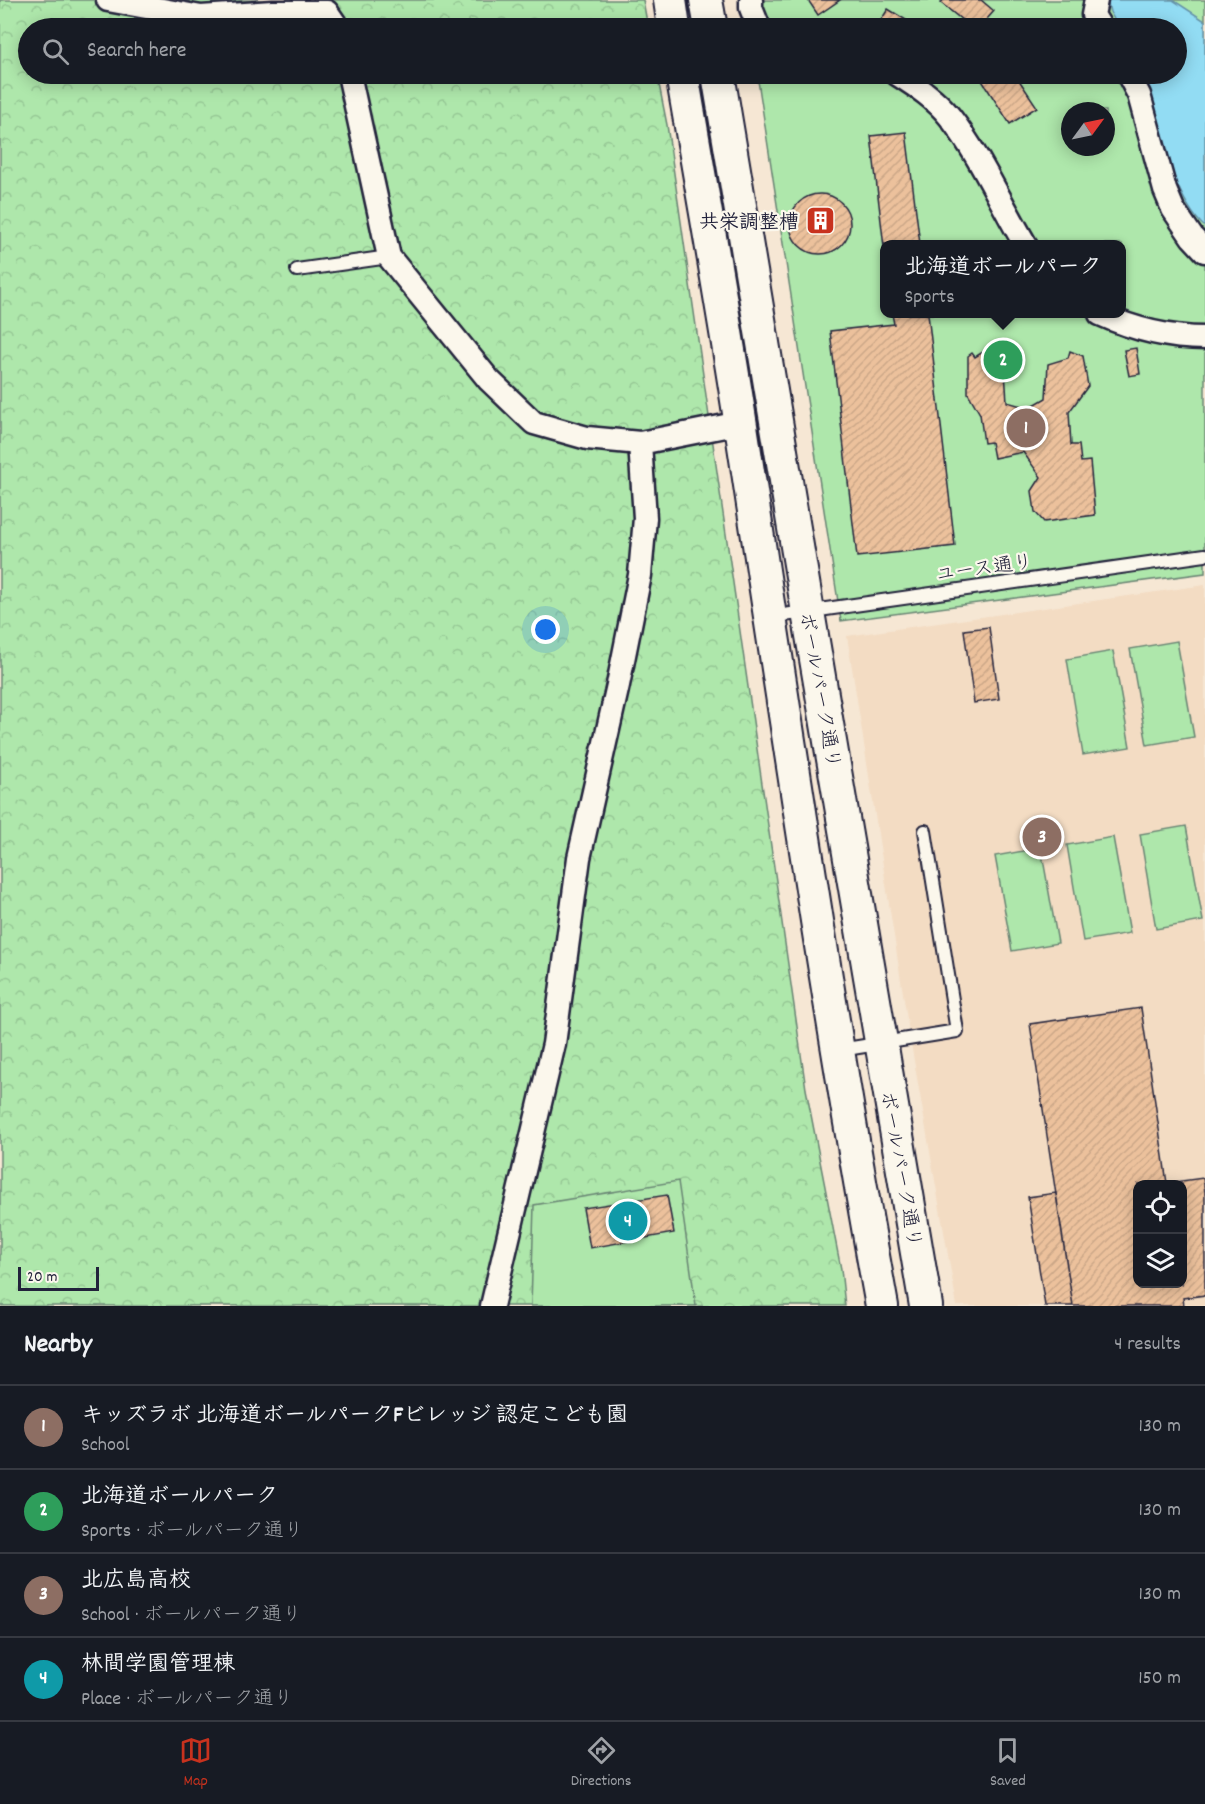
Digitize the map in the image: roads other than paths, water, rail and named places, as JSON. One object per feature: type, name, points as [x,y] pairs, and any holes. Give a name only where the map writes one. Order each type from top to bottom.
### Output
[{"type":"street","points":[[108,0],[201,16],[327,12],[331,18]]},
{"type":"street","points":[[670,0],[673,18]]},
{"type":"street","points":[[706,0],[741,15]]},
{"type":"street","points":[[1095,18],[1093,15],[1096,0]]},
{"type":"street","points":[[351,84],[389,256],[489,380],[534,423],[587,438],[640,443],[741,423]]},
{"type":"street","name":"ボールパーク通り","points":[[684,84],[741,423],[838,1050],[882,1306]]},
{"type":"street","name":"ボールパーク通り","points":[[720,84],[926,1306]]},
{"type":"street","points":[[913,84],[925,92],[949,116],[969,145],[1023,240]]},
{"type":"street","points":[[1133,84],[1139,95],[1165,190],[1173,209],[1192,237],[1205,251]]},
{"type":"street","points":[[1111,318],[1174,337],[1205,338]]},
{"type":"street","points":[[492,1306],[554,1044],[579,858],[640,575],[645,518],[640,443]]},
{"type":"lane","points":[[297,270],[389,256]]},
{"type":"lane","name":"ユース通り","points":[[770,617],[1205,555]]},
{"type":"lane","points":[[838,1050],[957,1031],[925,831]]},
{"type":"water","points":[[1107,0],[1173,0],[1205,21],[1205,227],[1194,215],[1174,177],[1143,84],[1187,84],[1187,18],[1113,18]]},
{"type":"place","name":"共栄調整槽","points":[[820,221]]},
{"type":"place","name":"北海道ボールパーク","points":[[1003,360]]},
{"type":"place","name":"キッズラボ 北海道ボールパークFビレッジ 認定こども園","points":[[1026,428]]},
{"type":"place","name":"北広島高校","points":[[1042,837]]},
{"type":"place","name":"林間学園管理棟","points":[[628,1221]]}]
